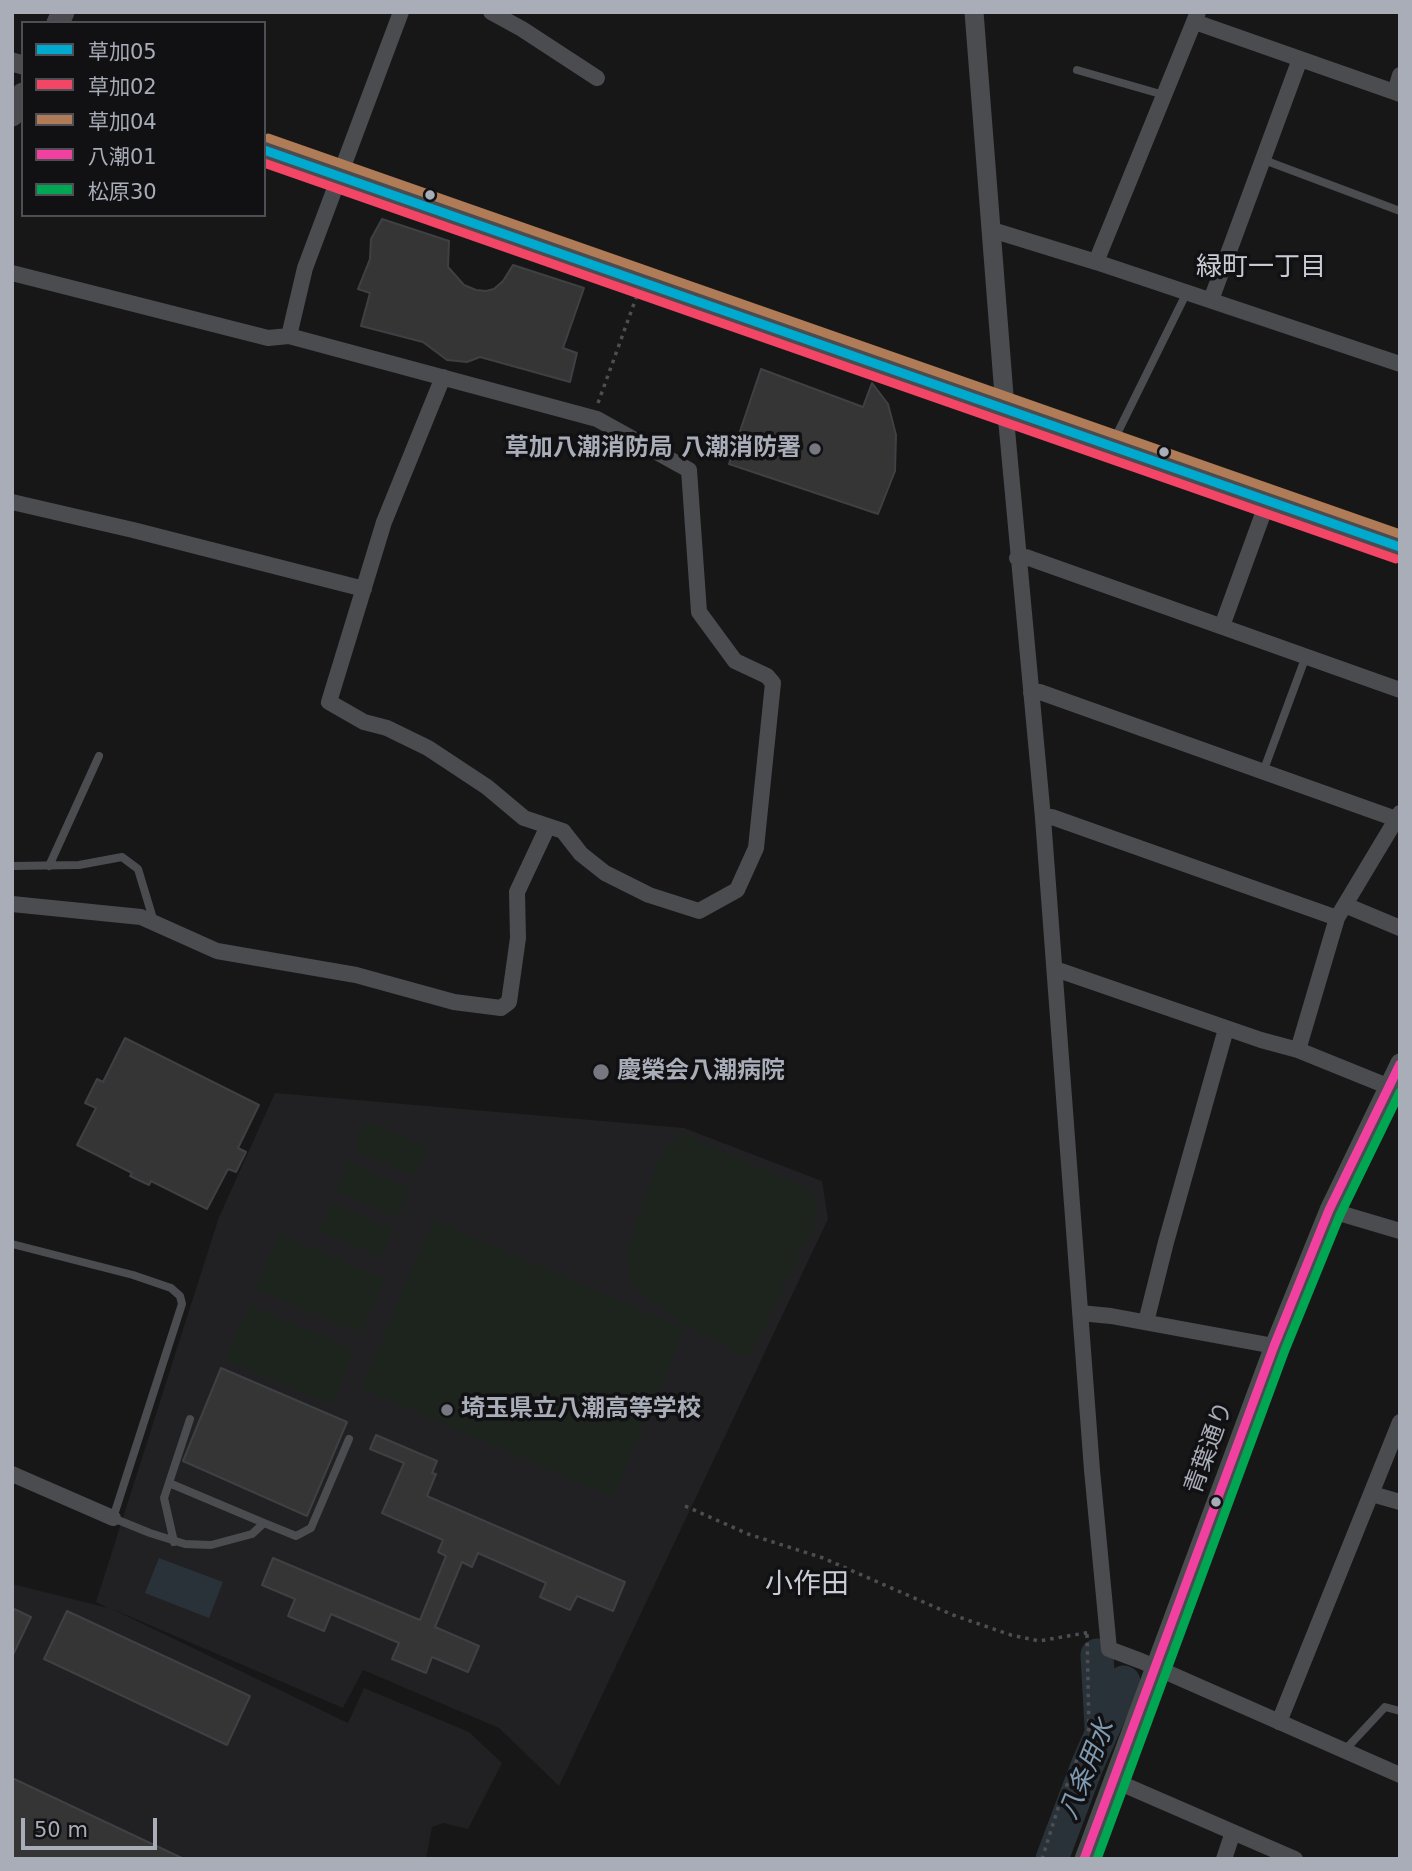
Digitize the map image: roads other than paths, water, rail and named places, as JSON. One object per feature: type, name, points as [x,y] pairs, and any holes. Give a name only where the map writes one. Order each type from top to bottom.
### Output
[{"type":"main road","points":[[12,115],[21,98]]},
{"type":"street","points":[[289,336],[305,268],[401,12]]},
{"type":"street","points":[[491,12],[597,78]]},
{"type":"street","points":[[974,12],[1017,558],[1043,818],[1080,1313],[1109,1649],[1400,1775]]},
{"type":"street","points":[[1096,262],[1196,17],[1300,59],[1397,93],[1400,75]]},
{"type":"street","points":[[1211,300],[1300,59]]},
{"type":"street","points":[[266,151],[1400,547]]},
{"type":"street","points":[[992,230],[1400,364]]},
{"type":"street","points":[[12,273],[268,338],[289,336],[443,377],[597,419],[689,470],[699,612],[735,661],[767,676],[773,682],[756,848],[737,890],[699,911],[649,895],[605,873],[581,854],[563,831],[524,818],[487,787],[428,748],[387,728],[364,722],[330,702],[384,522],[443,377]]},
{"type":"street","points":[[1222,626],[1268,500]]},
{"type":"street","points":[[12,502],[364,589]]},
{"type":"street","points":[[1017,558],[1026,557],[1400,690]]},
{"type":"street","points":[[1031,693],[1040,692],[1263,772],[1398,816],[1341,912],[1298,1050]]},
{"type":"street","points":[[1043,818],[1052,817],[1341,912],[1400,928]]},
{"type":"street","points":[[12,904],[141,917],[217,951],[356,975],[454,1002],[501,1008],[509,1002],[518,938],[517,892],[548,825]]},
{"type":"street","points":[[1055,971],[1226,1029],[1298,1050],[1387,1086]]},
{"type":"street","points":[[1146,1322],[1226,1029]]},
{"type":"street","name":"青葉通り","points":[[1084,1859],[1274,1346],[1329,1210],[1400,1063]]},
{"type":"street","points":[[1329,1210],[1400,1231]]},
{"type":"street","points":[[1080,1313],[1089,1312],[1274,1346]]},
{"type":"street","points":[[1279,1722],[1400,1422]]},
{"type":"street","points":[[12,1474],[113,1518]]},
{"type":"street","points":[[1372,1494],[1400,1502]]},
{"type":"street","points":[[1113,1780],[1295,1859]]},
{"type":"street","points":[[1224,1859],[1233,1832]]},
{"type":"lane","points":[[1077,70],[1164,95]]},
{"type":"lane","points":[[1264,160],[1400,211]]},
{"type":"lane","points":[[1111,446],[1187,292]]},
{"type":"lane","points":[[1263,772],[1306,656]]},
{"type":"lane","points":[[49,866],[99,756]]},
{"type":"lane","points":[[12,866],[79,865],[122,857],[138,869],[154,923]]},
{"type":"lane","points":[[12,1244],[133,1275],[171,1288],[180,1296],[183,1304],[113,1518],[174,1542],[211,1545],[252,1534],[264,1523]]},
{"type":"lane","points":[[174,1542],[164,1498],[190,1419]]},
{"type":"lane","points":[[169,1483],[296,1536],[311,1528],[349,1438]]},
{"type":"lane","points":[[1344,1751],[1385,1707],[1400,1711]]},
{"type":"waterway","points":[[1097,1655],[1101,1727]]},
{"type":"waterway","name":"八条用水","points":[[1052,1859],[1087,1766],[1124,1682]]},
{"type":"place","name":"草加八潮消防局 八潮消防署","points":[[815,449]]},
{"type":"place","name":"慶榮会八潮病院","points":[[601,1072]]},
{"type":"place","name":"埼玉県立八潮高等学校","points":[[447,1410]]},
{"type":"district","name":"緑町一丁目","points":[[1261,268]]},
{"type":"district","name":"小作田","points":[[807,1586]]}]
